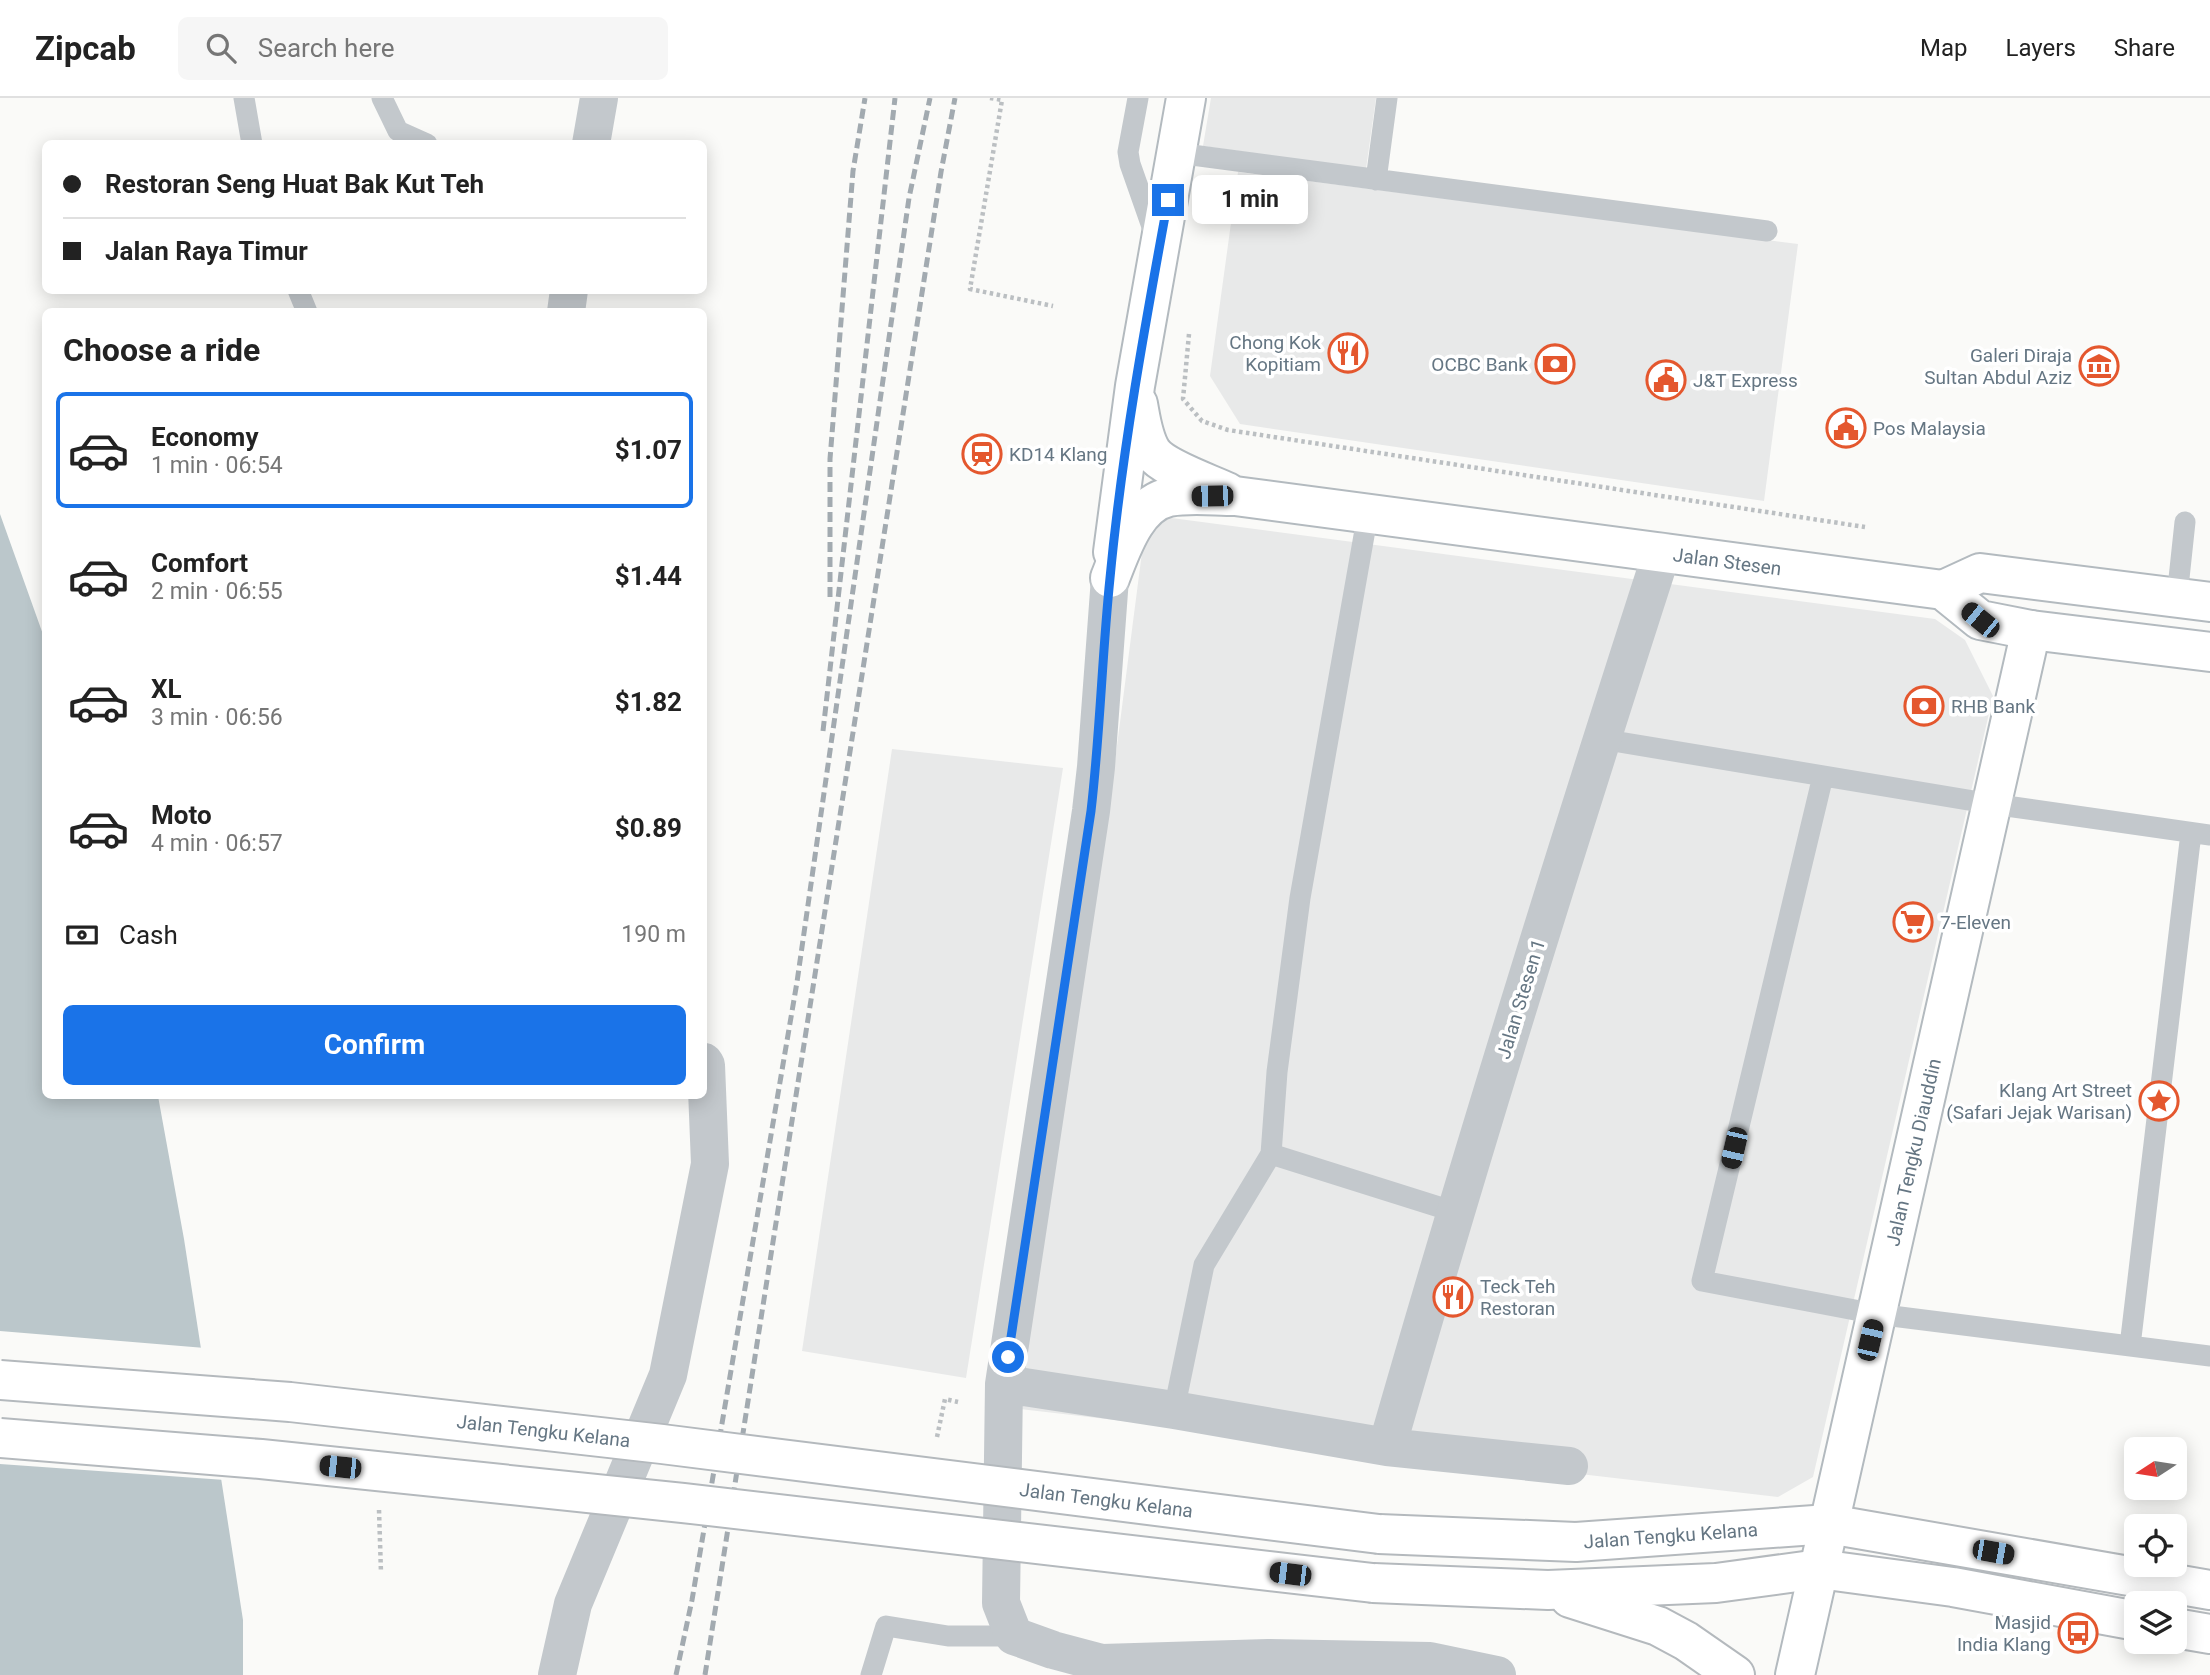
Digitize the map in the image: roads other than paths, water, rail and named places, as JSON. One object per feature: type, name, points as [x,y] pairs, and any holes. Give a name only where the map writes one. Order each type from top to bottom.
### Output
[{"type":"main road","points":[[1110,578],[1135,386],[1185,98]]},
{"type":"main road","name":"Jalan Stesen","points":[[1135,386],[1144,436],[1153,454],[1167,464],[1235,496]]},
{"type":"main road","name":"Jalan Stesen","points":[[1110,578],[1129,531],[1144,512],[1167,497],[1235,496],[1943,590]]},
{"type":"main road","points":[[2193,600],[1980,573],[1943,590],[1980,620],[2031,630],[2210,652]]},
{"type":"main road","name":"Jalan Tengku Diauddin","points":[[1795,1675],[2031,630]]},
{"type":"main road","name":"Jalan Tengku Kelana","points":[[0,1380],[290,1402],[662,1444],[1379,1534],[1576,1542],[1829,1524],[2210,1590]]},
{"type":"main road","points":[[0,1438],[261,1459],[683,1503],[1373,1583],[1548,1590],[1716,1583],[1819,1569],[1953,1587],[2124,1619]]},
{"type":"main road","points":[[1548,1590],[1658,1626],[1686,1641],[1735,1675]]},
{"type":"main road","points":[[2187,1630],[2210,1634]]},
{"type":"street","points":[[592,140],[599,98]]},
{"type":"street","name":"Jalan Stesen 1","points":[[1387,1447],[1455,1212],[1601,738],[1662,552]]},
{"type":"street","points":[[1110,578],[1097,767],[1004,1384],[1001,1603],[1014,1636],[1102,1663],[1268,1666],[1430,1661],[1497,1675]]},
{"type":"street","points":[[558,1675],[573,1604],[668,1375],[710,1164],[707,1090]]},
{"type":"street","points":[[1004,1384],[1387,1447],[1569,1466]]},
{"type":"lane","points":[[244,98],[251,140]]},
{"type":"lane","points":[[382,98],[398,131],[418,140]]},
{"type":"lane","points":[[1138,98],[1128,152],[1160,246]]},
{"type":"lane","points":[[1376,180],[1387,98]]},
{"type":"lane","points":[[1177,153],[1767,231]]},
{"type":"lane","points":[[1174,1410],[1204,1265],[1271,1154],[1277,1072],[1300,898],[1368,513]]},
{"type":"lane","points":[[2185,522],[2193,600]]},
{"type":"lane","points":[[1601,738],[1992,804],[2200,834],[2130,1346]]},
{"type":"lane","points":[[1823,776],[1702,1281],[1876,1314],[2210,1356]]},
{"type":"lane","points":[[1271,1154],[1455,1212]]},
{"type":"lane","points":[[872,1675],[886,1626],[948,1636],[1014,1636]]},
{"type":"railway","points":[[830,597],[830,459],[853,171],[865,98]]},
{"type":"railway","points":[[823,731],[895,98]]},
{"type":"railway","points":[[676,1675],[692,1600],[797,982],[909,198],[930,98]]},
{"type":"railway","points":[[705,1675],[941,172],[955,98]]},
{"type":"place","name":"Chong Kok Kopitiam","points":[[1348,353]]},
{"type":"place","name":"OCBC Bank","points":[[1555,364]]},
{"type":"place","name":"Galeri Diraja Sultan Abdul Aziz","points":[[2099,366]]},
{"type":"place","name":"J&T Express","points":[[1666,380]]},
{"type":"place","name":"Pos Malaysia","points":[[1846,428]]},
{"type":"place","name":"KD14 Klang","points":[[982,454]]},
{"type":"place","name":"RHB Bank","points":[[1924,706]]},
{"type":"place","name":"7-Eleven","points":[[1913,922]]},
{"type":"place","name":"Klang Art Street (Safari Jejak Warisan)","points":[[2159,1101]]},
{"type":"place","name":"Teck Teh Restoran","points":[[1453,1297]]},
{"type":"place","name":"Masjid India Klang","points":[[2078,1633]]}]
